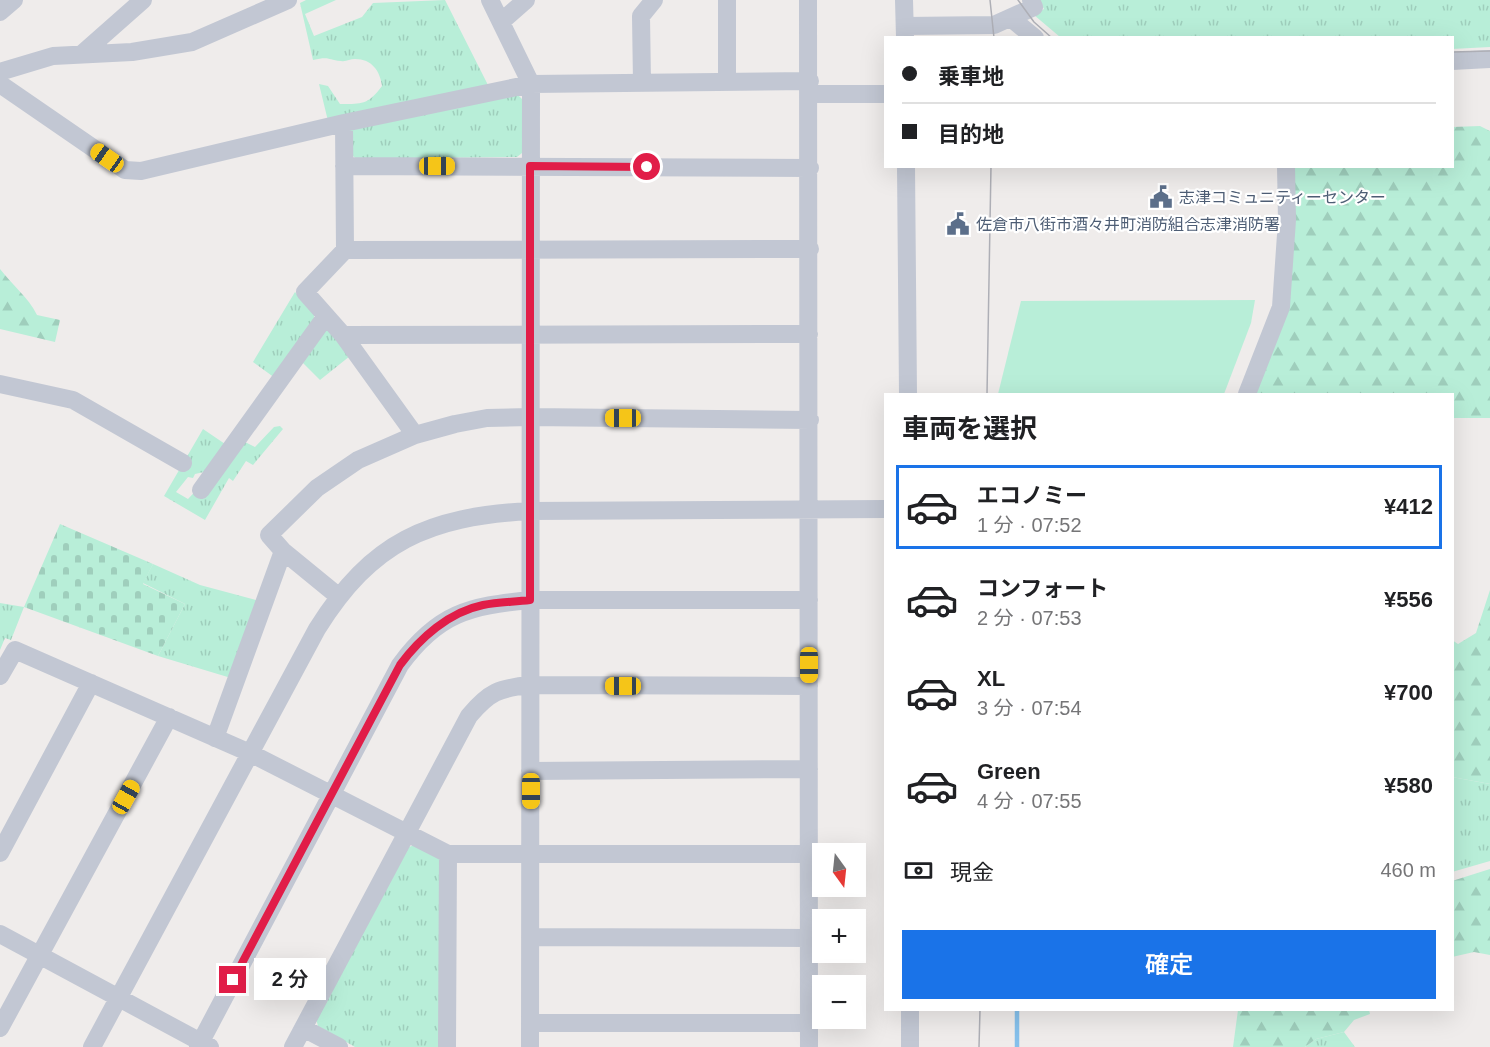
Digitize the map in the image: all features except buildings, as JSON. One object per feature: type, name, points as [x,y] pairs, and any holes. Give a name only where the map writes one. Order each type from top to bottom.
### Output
[{"type":"street","points":[[0,12],[14,0]]},
{"type":"street","points":[[82,53],[143,0]]},
{"type":"street","points":[[490,0],[531,84],[530,1047]]},
{"type":"street","points":[[501,22],[526,0]]},
{"type":"street","points":[[642,83],[641,16],[654,0]]},
{"type":"street","points":[[727,0],[727,82]]},
{"type":"street","points":[[808,0],[810,88],[809,1047]]},
{"type":"street","points":[[904,0],[905,32],[993,25],[1012,19],[1034,7],[1030,0]]},
{"type":"street","points":[[0,72],[53,56],[132,52],[181,45],[278,2]]},
{"type":"street","points":[[1012,19],[1033,36]]},
{"type":"street","points":[[1454,61],[1490,59]]},
{"type":"street","points":[[0,84],[125,170],[141,171],[344,123],[531,84],[727,82],[884,94]]},
{"type":"street","points":[[344,123],[345,250],[305,292],[343,336],[415,435]]},
{"type":"street","points":[[344,166],[810,168]]},
{"type":"street","points":[[906,168],[908,393]]},
{"type":"street","points":[[1247,393],[1281,307],[1287,220],[1286,168]]},
{"type":"street","points":[[345,250],[810,249]]},
{"type":"street","points":[[201,490],[326,316]]},
{"type":"street","points":[[343,336],[809,334]]},
{"type":"street","points":[[0,384],[72,400],[183,463]]},
{"type":"street","points":[[338,596],[283,551],[269,535],[316,488],[358,460],[415,435],[487,418],[810,420]]},
{"type":"street","points":[[92,1047],[250,753],[338,596],[370,562],[412,535],[433,526],[487,514],[529,511],[884,509]]},
{"type":"street","points":[[215,738],[283,551]]},
{"type":"street","points":[[0,934],[203,1045],[400,665],[422,640],[468,609],[483,604],[530,600],[809,600]]},
{"type":"street","points":[[0,676],[15,650],[250,753],[448,854],[809,854]]},
{"type":"street","points":[[0,853],[91,683]]},
{"type":"street","points":[[293,1047],[469,717],[479,704],[497,691],[530,685],[809,686]]},
{"type":"street","points":[[0,1028],[169,717]]},
{"type":"street","points":[[530,771],[809,769]]},
{"type":"street","points":[[447,1047],[448,854]]},
{"type":"street","points":[[530,937],[809,938]]},
{"type":"street","points":[[910,1011],[910,1047]]},
{"type":"street","points":[[530,1023],[808,1023]]},
{"type":"street","points":[[303,1028],[339,1047]]},
{"type":"green space","points":[[306,0],[336,0],[305,14],[314,36],[362,17],[373,3],[445,0],[490,89],[328,121],[319,84],[328,86],[340,104],[364,102],[373,97],[382,86],[377,71],[366,61],[326,58],[313,60],[300,3]]},
{"type":"green space","points":[[1039,0],[1490,0],[1490,47],[1454,49],[1454,36],[1059,36],[1034,15],[1044,9]]},
{"type":"green space","points":[[516,93],[522,99],[522,153],[517,157],[357,159],[350,154],[350,130]]},
{"type":"green space","points":[[1480,126],[1490,131],[1490,418],[1454,418],[1454,393],[1253,393],[1279,328],[1293,168],[1454,168],[1454,127]]},
{"type":"green space","points":[[0,269],[25,297],[37,315],[60,320],[55,342],[0,329]]},
{"type":"green space","points":[[295,292],[314,313],[314,319],[275,378],[253,362]]},
{"type":"green space","points":[[1255,300],[1251,323],[1224,393],[998,393],[1021,301]]},
{"type":"green space","points":[[330,330],[350,356],[320,380],[301,361],[322,331]]},
{"type":"green space","points":[[280,426],[283,429],[253,465],[246,461],[233,481],[229,478],[205,520],[164,496],[203,429],[228,446],[204,472],[195,474],[193,478],[188,477],[176,492],[188,499],[243,441],[255,447],[274,427]]},
{"type":"green space","points":[[60,524],[153,564],[143,584],[185,604],[158,656],[24,607]]},
{"type":"green space","points":[[153,564],[200,585],[260,601],[231,678],[158,656],[185,604],[143,583]]},
{"type":"green space","points":[[1490,590],[1490,784],[1454,777],[1454,641],[1458,644],[1476,633]]},
{"type":"green space","points":[[0,603],[24,607],[11,640],[5,638],[0,650]]},
{"type":"green space","points":[[1454,777],[1490,784],[1490,861],[1454,871]]},
{"type":"green space","points":[[417,844],[441,860],[440,1047],[355,1047],[318,1026],[316,1019],[409,847]]},
{"type":"green space","points":[[1490,869],[1490,955],[1474,952],[1454,957],[1454,880]]},
{"type":"green space","points":[[1238,1011],[1369,1011],[1370,1014],[1354,1020],[1344,1032],[1316,1039],[1305,1047],[1233,1047]]},
{"type":"green space","points":[[1344,1032],[1355,1047],[1305,1047],[1316,1039]]},
{"type":"waterway","points":[[1017,1011],[1017,1047]]},
{"type":"tram line","points":[[990,0],[994,36]]},
{"type":"tram line","points":[[1018,0],[1034,22],[1050,36]]},
{"type":"tram line","points":[[1454,52],[1490,51]]},
{"type":"tram line","points":[[987,393],[991,168]]},
{"type":"tram line","points":[[979,1047],[980,1011]]},
{"type":"place","name":"志津コミュニティーセンター","points":[[1161,197]]},
{"type":"place","name":"佐倉市八街市酒々井町消防組合志津消防署","points":[[958,224]]},
{"type":"route","points":[[233,980],[400,665],[422,640],[455,615],[483,604],[530,600],[530,166],[647,167]]}]
